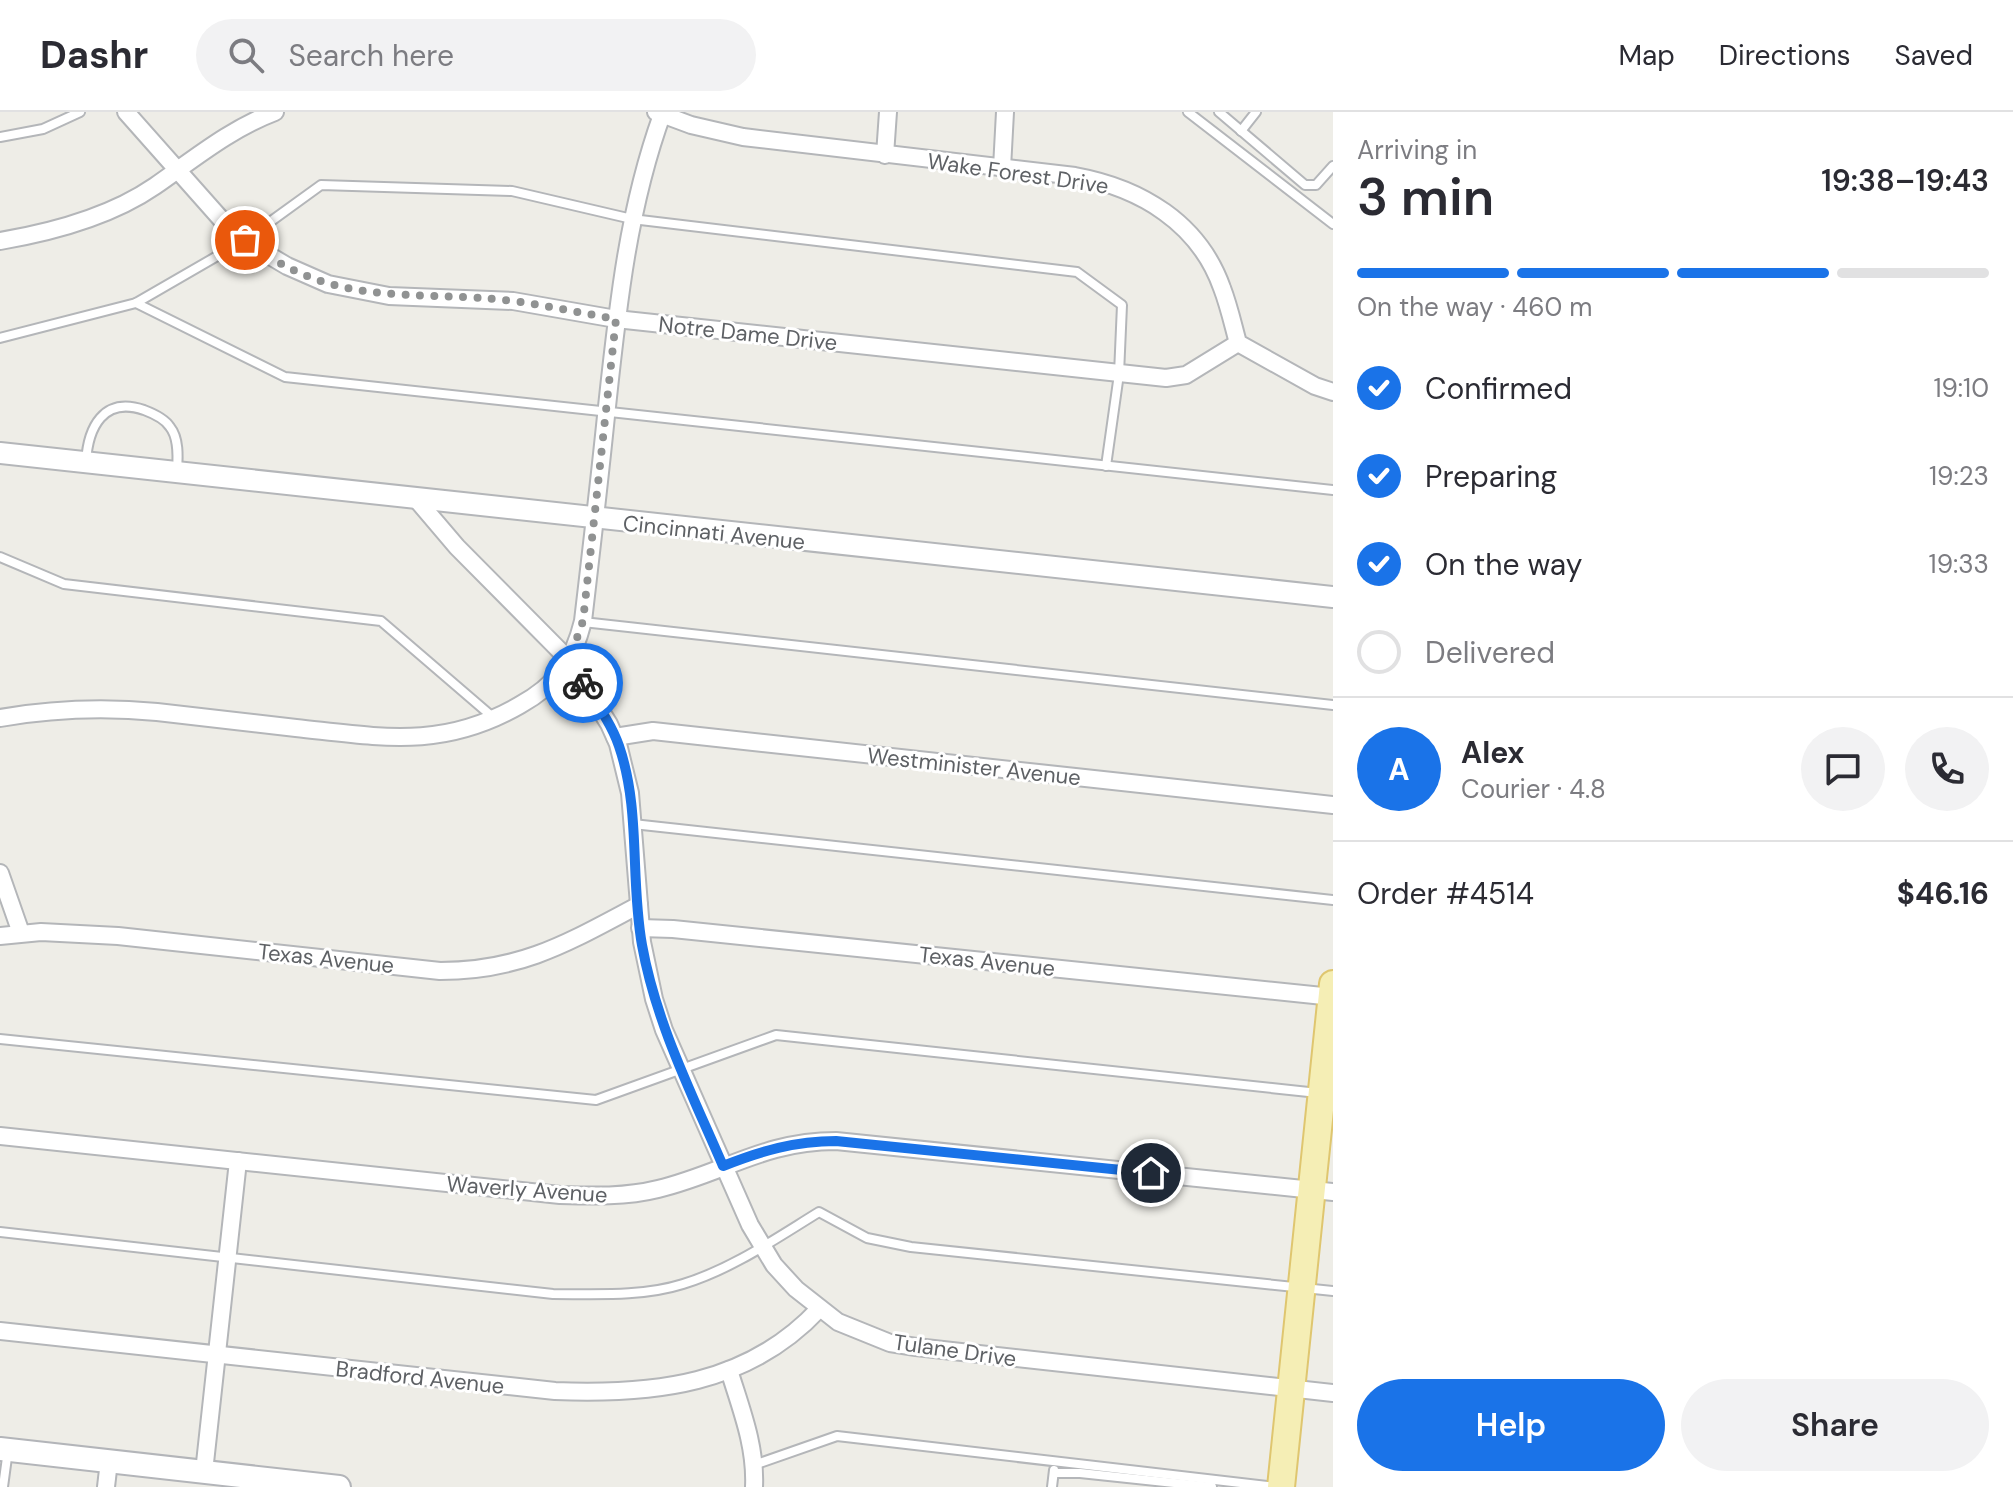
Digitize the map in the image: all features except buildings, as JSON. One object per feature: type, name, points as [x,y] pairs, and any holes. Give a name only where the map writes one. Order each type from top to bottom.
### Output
[{"type":"main road","points":[[1278,1487],[1300,1288],[1322,1191],[1333,993]]},
{"type":"main road","points":[[4,1449],[280,1484],[339,1487]]},
{"type":"street","name":"Notre Dame Drive","points":[[126,112],[214,214],[245,240],[310,278],[361,292],[513,301],[616,319],[1166,378],[1186,375],[1238,343]]},
{"type":"street","points":[[0,241],[79,223],[121,205],[154,187],[228,135],[275,112]]},
{"type":"street","points":[[885,155],[888,112]]},
{"type":"street","points":[[1002,168],[1005,112]]},
{"type":"street","points":[[0,718],[96,708],[388,738],[454,733],[496,719],[555,682],[569,660],[583,621],[616,319],[632,219],[647,153],[661,113]]},
{"type":"street","name":"Wake Forest Drive","points":[[661,113],[743,137],[1105,182],[1155,204],[1183,228],[1206,256],[1223,289],[1238,343]]},
{"type":"street","points":[[1238,343],[1315,386],[1333,392]]},
{"type":"street","name":"Cincinnati Avenue","points":[[0,453],[1333,597]]},
{"type":"street","points":[[417,500],[457,547],[569,660],[615,737],[624,764],[633,824],[639,905]]},
{"type":"street","name":"Westminister Avenue","points":[[615,737],[653,731],[1333,805]]},
{"type":"street","points":[[0,873],[21,933]]},
{"type":"street","name":"Tulane Drive","points":[[639,905],[640,928],[654,999],[723,1166],[750,1225],[774,1265],[819,1309],[866,1335],[916,1347],[1333,1393]]},
{"type":"street","name":"Texas Avenue","points":[[0,936],[21,933],[118,936],[440,971],[469,971],[501,966],[557,948],[639,905]]},
{"type":"street","name":"Texas Avenue","points":[[640,928],[1333,993]]},
{"type":"street","name":"Waverly Avenue","points":[[0,1136],[514,1191],[591,1196],[630,1195],[660,1189],[782,1146],[808,1141],[836,1141],[1322,1191]]},
{"type":"street","points":[[204,1472],[238,1161]]},
{"type":"street","name":"Bradford Avenue","points":[[0,1331],[555,1391],[614,1394],[683,1383],[729,1370],[783,1342],[819,1309]]},
{"type":"street","points":[[729,1370],[748,1430],[754,1487]]},
{"type":"street","points":[[106,1487],[109,1461]]},
{"type":"lane","points":[[0,137],[43,129],[80,112]]},
{"type":"lane","points":[[1188,112],[1333,224]]},
{"type":"lane","points":[[1219,112],[1305,185],[1316,185],[1333,166]]},
{"type":"lane","points":[[1241,131],[1256,112]]},
{"type":"lane","points":[[0,338],[136,303],[245,240],[321,185],[512,191],[632,219],[1077,272],[1122,305],[1119,374],[1106,466]]},
{"type":"lane","points":[[136,303],[285,377],[1333,490]]},
{"type":"lane","points":[[86,463],[91,429],[106,413],[127,407],[152,413],[170,427],[177,448],[177,473]]},
{"type":"lane","points":[[0,557],[64,584],[381,621],[496,719]]},
{"type":"lane","points":[[583,621],[1333,705]]},
{"type":"lane","points":[[633,824],[1333,900]]},
{"type":"lane","points":[[0,1039],[596,1100],[776,1035],[1327,1094]]},
{"type":"lane","points":[[0,1232],[553,1294],[596,1294],[681,1285],[730,1265],[819,1212],[867,1238],[911,1247],[1333,1291]]},
{"type":"lane","points":[[754,1465],[837,1436],[1055,1461],[1212,1487]]},
{"type":"lane","points":[[3,1487],[4,1449]]},
{"type":"lane","points":[[1052,1487],[1055,1461]]},
{"type":"lane","points":[[1054,1473],[1278,1487]]},
{"type":"way so far","points":[[245,240],[310,278],[361,292],[513,301],[616,319],[583,621],[569,660],[583,683]]},
{"type":"route","points":[[583,683],[609,724],[624,764],[630,793],[642,942],[654,999],[664,1030],[723,1166],[782,1146],[808,1141],[836,1141],[1151,1173]]}]
